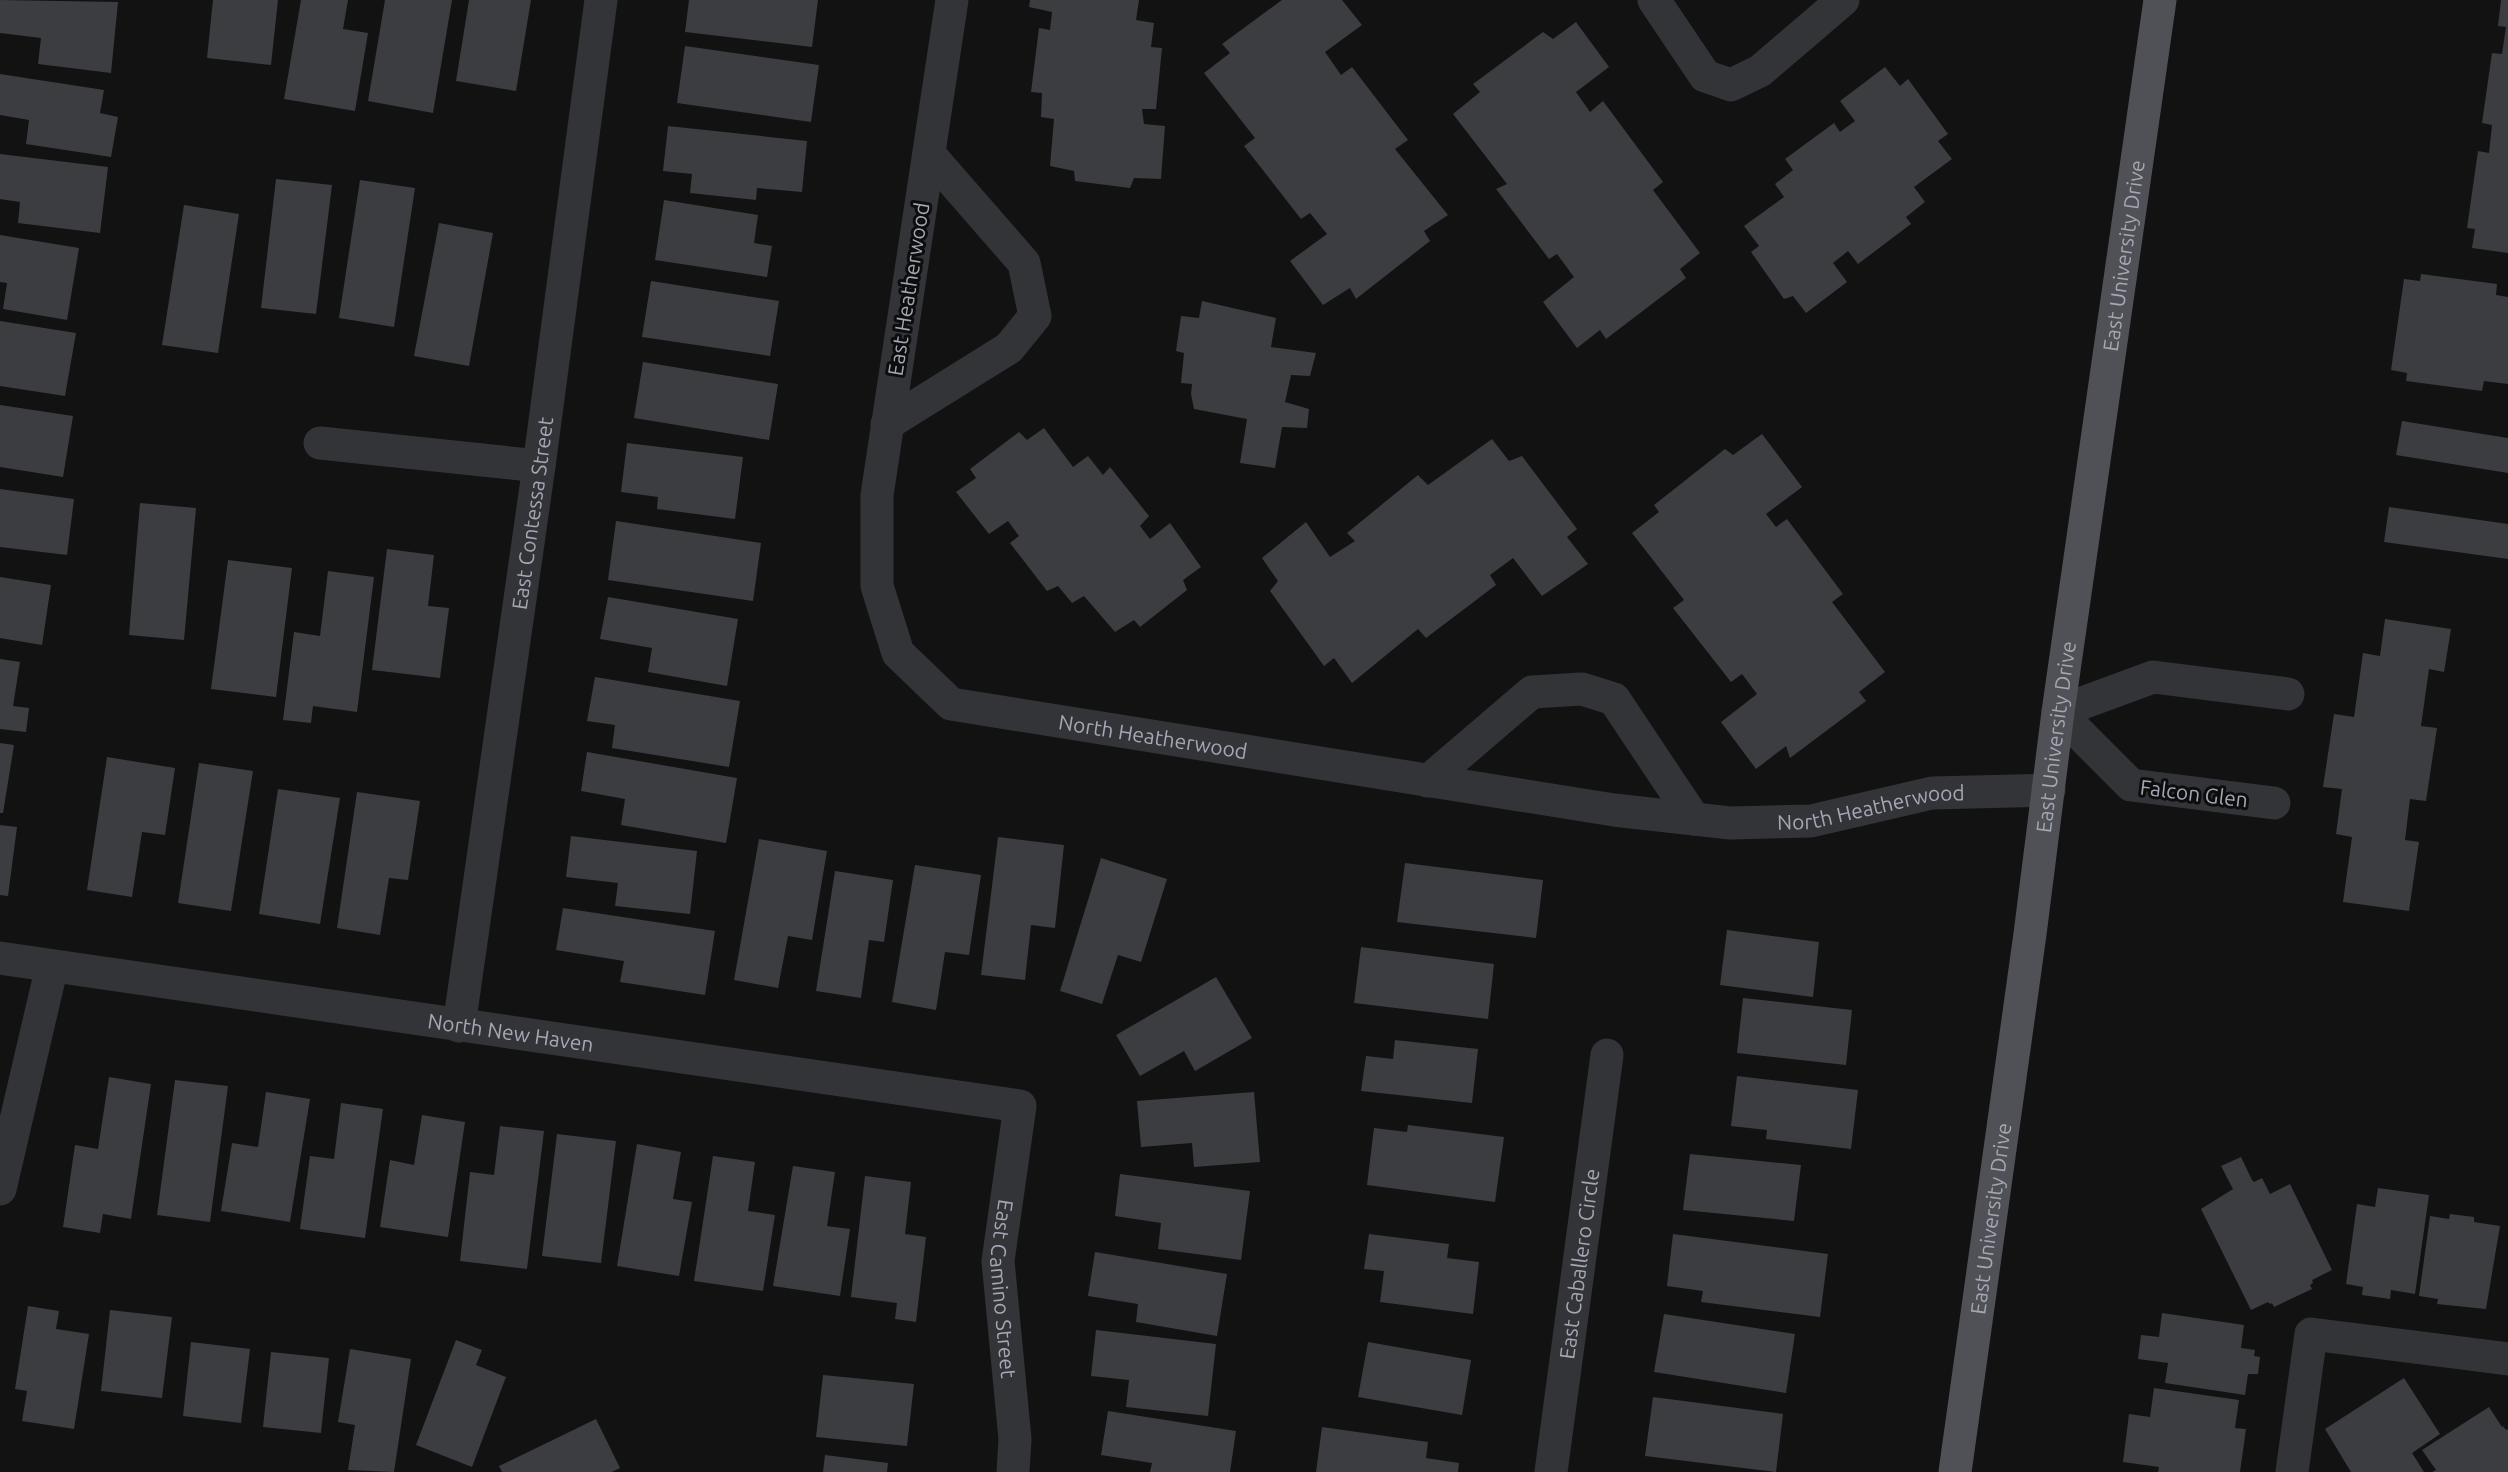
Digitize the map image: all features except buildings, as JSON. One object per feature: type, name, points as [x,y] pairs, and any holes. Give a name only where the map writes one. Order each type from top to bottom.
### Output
[{"type":"main road","name":"East University Drive","points":[[1954,1472],[2058,712],[2160,0]]},
{"type":"street","name":"East Contessa Street","points":[[459,1026],[539,466],[601,0]]},
{"type":"street","name":"East Heatherwood","points":[[898,653],[877,586],[877,495],[952,0]]},
{"type":"street","points":[[1654,0],[1705,76],[1731,85],[1760,71],[1843,0]]},
{"type":"street","name":"East Heatherwood","points":[[887,424],[1009,348],[1035,316],[1024,263],[929,154]]},
{"type":"street","points":[[320,442],[539,466]]},
{"type":"street","name":"North Heatherwood","points":[[898,653],[951,704],[1614,810],[1730,823],[1810,821],[1932,793],[2049,790]]},
{"type":"street","points":[[2058,712],[2153,677],[2288,694]]},
{"type":"street","points":[[1428,781],[1532,692],[1582,689],[1614,699],[1694,819]]},
{"type":"street","name":"Falcon Glen","points":[[2058,712],[2130,785],[2274,803]]},
{"type":"street","name":"North New Haven","points":[[0,958],[1020,1106]]},
{"type":"street","points":[[0,1189],[52,966]]},
{"type":"street","name":"East Caballero Circle","points":[[1551,1472],[1608,1055]]},
{"type":"street","name":"East Camino Street","points":[[1013,1472],[1015,1439],[998,1261],[1020,1106]]},
{"type":"street","points":[[2292,1472],[2311,1334],[2508,1359]]}]
